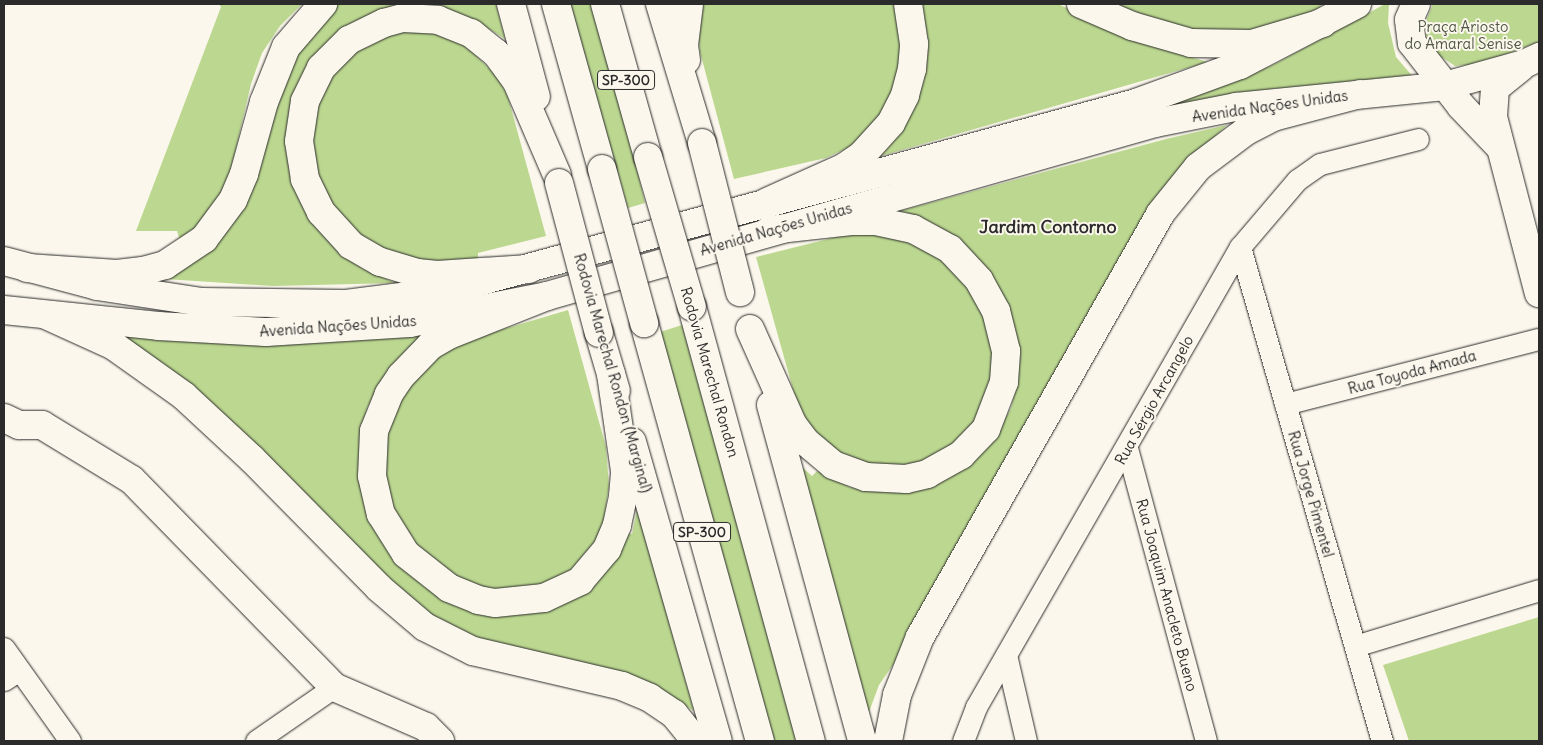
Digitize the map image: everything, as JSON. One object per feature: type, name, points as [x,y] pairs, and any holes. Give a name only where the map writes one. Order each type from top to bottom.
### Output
[{"type":"main road","points":[[15,264],[118,274],[143,271],[165,265],[204,239],[220,221],[240,182],[269,86],[286,46],[323,4]]},
{"type":"main road","name":"Rodovia Marechal Rondon (Marginal)","points":[[511,4],[599,333],[648,490],[718,741]]},
{"type":"main road","name":"SP-300","points":[[556,4],[760,741]]},
{"type":"main road","name":"Rodovia Marechal Rondon","points":[[605,4],[692,307],[812,741]]},
{"type":"main road","points":[[660,4],[698,132],[862,741]]},
{"type":"main road","points":[[690,4],[684,45],[698,132]]},
{"type":"main road","points":[[768,202],[844,168],[862,155],[891,123],[905,95],[912,69],[914,44],[908,4]]},
{"type":"main road","points":[[1081,4],[1132,26],[1191,43],[1252,44],[1330,13]]},
{"type":"main road","name":"Avenida Nações Unidas","points":[[15,264],[145,294],[202,302],[297,304],[392,299],[440,292],[1136,103],[1240,64],[1330,13],[1357,4]]},
{"type":"main road","points":[[1416,4],[1409,20],[1412,43],[1445,86],[1501,149]]},
{"type":"main road","points":[[528,268],[437,275],[417,273],[380,262],[351,245],[321,212],[305,179],[299,140],[305,101],[321,68],[348,40],[384,23],[403,18],[438,20],[471,33],[502,60],[517,82],[558,179]]},
{"type":"main road","points":[[1532,60],[1494,88],[1493,117],[1539,293]]},
{"type":"main road","name":"Avenida Nações Unidas","points":[[4,310],[158,326],[266,332],[410,323],[547,296],[769,230],[1155,123],[1236,107],[1445,86],[1532,60]]},
{"type":"main road","points":[[888,741],[897,695],[920,637],[1165,208],[1198,167],[1246,131],[1273,116],[1360,94]]},
{"type":"main road","points":[[750,329],[793,425],[806,442],[833,465],[866,477],[906,479],[946,466],[961,455],[986,429],[1004,382],[1006,351],[996,312],[979,280],[950,249],[913,229],[876,221],[851,221],[769,230]]},
{"type":"main road","points":[[547,296],[449,335],[430,346],[406,370],[388,394],[374,431],[372,476],[381,514],[406,554],[449,588],[478,600],[495,604],[544,598],[580,581],[607,549],[617,525],[623,496],[625,471],[611,374]]},
{"type":"main road","points":[[46,315],[114,346],[184,396],[252,459],[379,588],[425,628],[473,651],[622,686],[650,698],[674,714],[696,741]]},
{"type":"main road","points":[[9,427],[42,425],[132,480],[334,687],[426,728],[440,741]]},
{"type":"street","name":"Rua Sérgio Arcangelo","points":[[962,741],[976,707],[1127,448],[1240,247],[1297,180],[1320,164],[1418,139]]},
{"type":"street","name":"Rua Jorge Pimentel","points":[[1240,247],[1382,741]]},
{"type":"street","name":"Rua Toyoda Amada","points":[[1285,404],[1539,339]]},
{"type":"street","name":"Rua Joaquim Anacleto Bueno","points":[[1127,448],[1206,741]]},
{"type":"street","points":[[1354,646],[1539,590]]},
{"type":"street","points":[[4,648],[11,675],[70,741]]},
{"type":"street","points":[[1006,655],[1026,741]]},
{"type":"street","points":[[256,741],[334,687]]},
{"type":"green space","points":[[219,4],[302,4],[280,26],[262,53],[251,84],[231,170],[212,213],[181,244],[177,231],[136,231],[221,7]]},
{"type":"green space","points":[[337,4],[496,4],[505,39],[480,23],[441,9],[308,71],[313,222],[341,254],[363,269],[396,283],[273,286],[165,279],[183,269],[288,61]]},
{"type":"green space","points":[[569,4],[595,4],[642,172],[639,178],[645,203],[628,208]]},
{"type":"green space","points":[[702,4],[897,4],[904,37],[892,99],[858,143],[826,158],[734,179],[700,52],[698,30]]},
{"type":"green space","points":[[921,4],[1058,4],[1145,44],[1208,62],[881,156],[899,135],[923,83],[928,39]]},
{"type":"green space","points":[[1101,4],[1323,4],[1310,16],[1250,35],[1188,34]]},
{"type":"green space","name":"Praça Ariosto do Amaral Senise","points":[[1385,4],[1389,4],[1388,23],[1396,57],[1414,78],[1272,89],[1153,110],[1273,65]]},
{"type":"green space","name":"Praça Ariosto do Amaral Senise","points":[[1433,4],[1539,4],[1539,42],[1479,64],[1455,66],[1428,48],[1425,23]]},
{"type":"green space","points":[[407,25],[470,44],[470,50],[497,76],[508,97],[546,236],[478,253],[478,262],[453,265],[393,258],[337,220],[311,166],[313,105],[345,53]]},
{"type":"green space","points":[[1227,125],[1187,164],[907,645],[879,685],[869,712],[802,467],[812,476],[817,471],[849,487],[867,491],[911,489],[998,431],[1011,408],[1017,383],[1007,304],[994,278],[964,244],[923,218],[900,211],[1166,139]]},
{"type":"green space","points":[[876,231],[930,249],[965,279],[993,335],[994,378],[972,433],[923,465],[880,469],[838,453],[819,439],[805,421],[796,400],[756,257],[856,232]]},
{"type":"green space","points":[[568,310],[606,447],[609,486],[603,525],[607,527],[580,569],[549,587],[482,591],[421,555],[397,523],[385,486],[384,442],[396,404],[423,366],[466,340]]},
{"type":"green space","points":[[452,325],[408,348],[396,362],[368,406],[362,426],[359,475],[402,568],[444,597],[585,590],[602,576],[628,533],[632,534],[637,509],[694,711],[676,700],[504,650],[430,618],[94,329]]},
{"type":"green space","points":[[682,325],[799,741],[774,741],[660,332]]},
{"type":"green space","points":[[1539,617],[1539,741],[1409,741],[1383,665]]},
{"type":"district","name":"Jardim Contorno","points":[[1048,227]]}]
